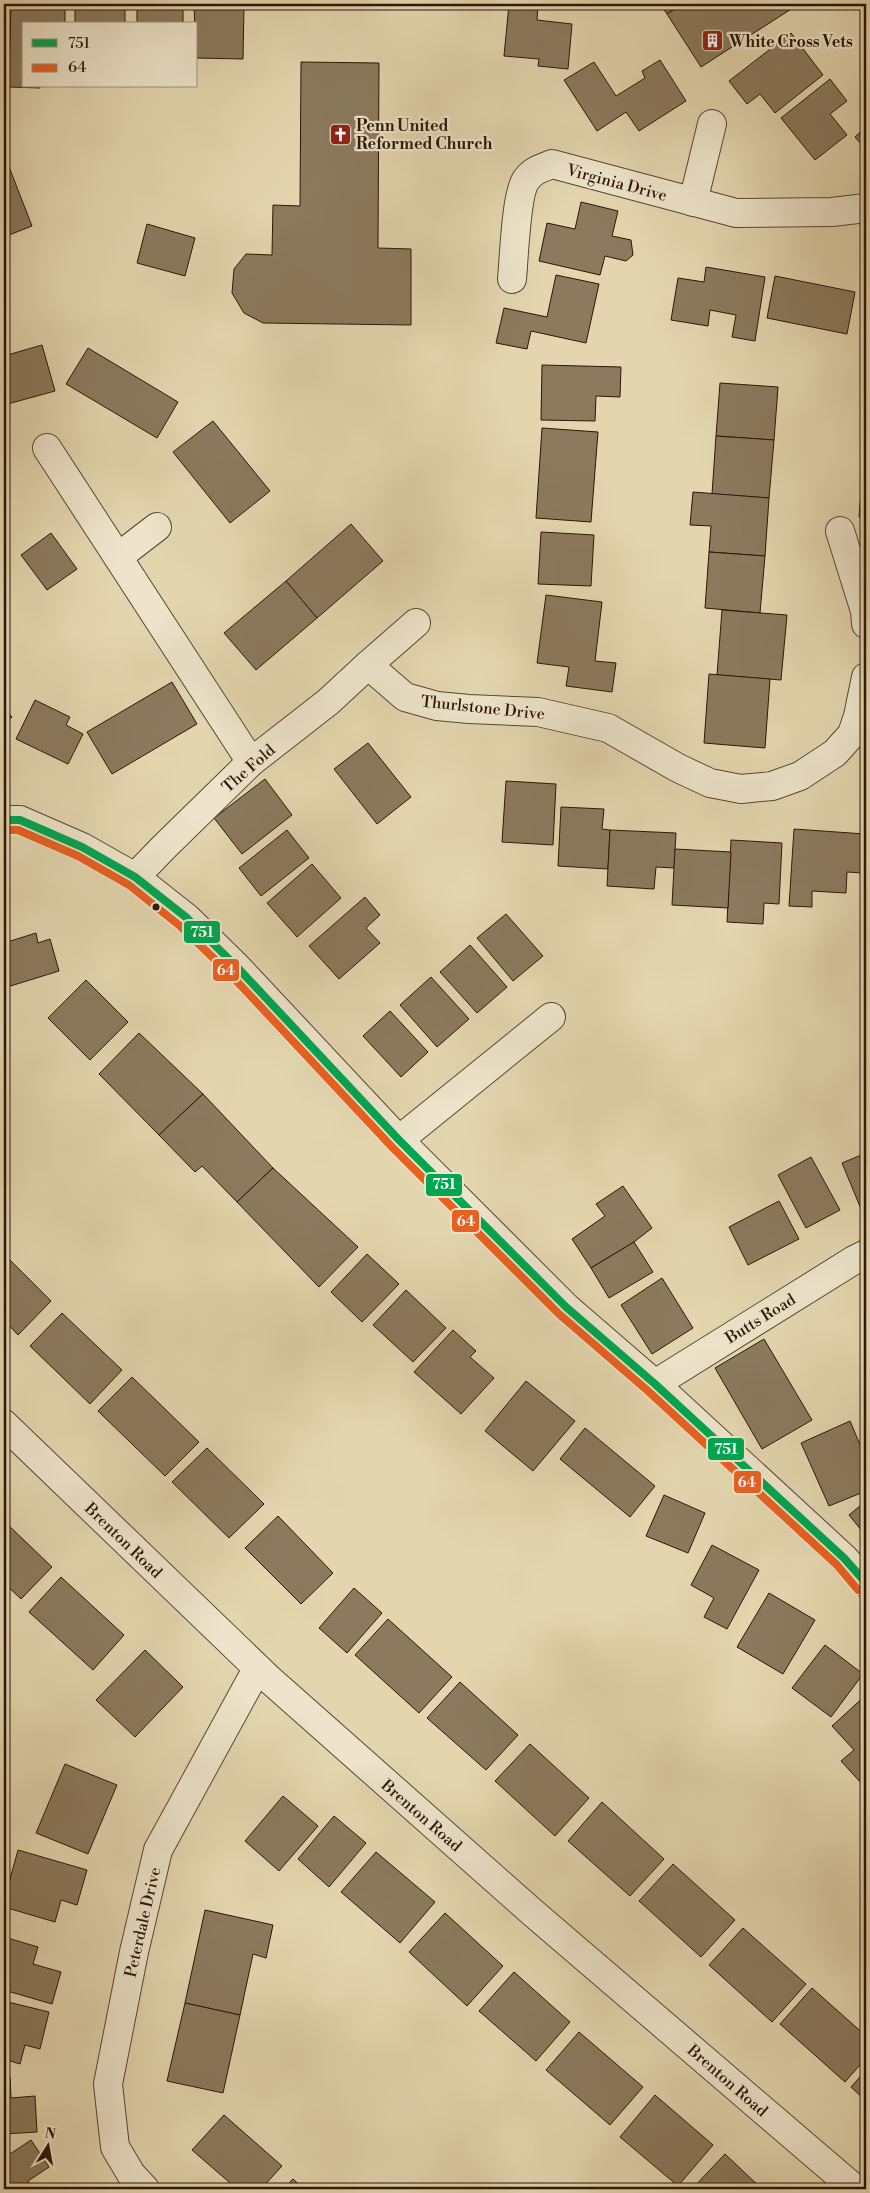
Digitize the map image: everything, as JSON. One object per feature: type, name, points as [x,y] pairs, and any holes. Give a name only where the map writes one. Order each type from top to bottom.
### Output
[{"type":"street","points":[[693,202],[712,124]]},
{"type":"street","name":"Virginia Drive","points":[[512,279],[519,207],[525,181],[535,170],[552,164],[736,213],[832,212],[866,208]]},
{"type":"street","points":[[47,448],[251,762]]},
{"type":"street","points":[[118,557],[156,528]]},
{"type":"street","points":[[840,532],[866,615]]},
{"type":"street","points":[[368,665],[416,623]]},
{"type":"street","name":"The Fold","points":[[135,878],[251,762],[328,702],[368,665]]},
{"type":"street","name":"Thurlstone Drive","points":[[368,665],[405,697],[437,706],[538,712],[608,728],[678,768],[710,783],[742,788],[772,786],[800,776],[835,753],[852,734],[858,716],[866,677]]},
{"type":"street","points":[[4,820],[20,820],[82,847],[135,878],[187,918],[237,967],[400,1140],[566,1307],[655,1384],[844,1558],[866,1583]]},
{"type":"street","points":[[400,1140],[551,1017]]},
{"type":"street","name":"Butts Road","points":[[655,1384],[866,1254]]},
{"type":"street","name":"Brenton Road","points":[[4,1424],[257,1669],[532,1912],[855,2189]]},
{"type":"street","name":"Peterdale Drive","points":[[145,2189],[131,2174],[116,2147],[108,2084],[134,1952],[158,1850],[257,1669]]},
{"type":"building","points":[[11,4],[65,4],[65,22],[22,22],[22,87],[9,87]]},
{"type":"building","points":[[75,4],[125,4],[125,22],[75,22]]},
{"type":"building","points":[[137,4],[183,4],[183,22],[137,22]]},
{"type":"building","points":[[194,4],[244,4],[243,59],[198,58],[198,22],[195,22]]},
{"type":"building","points":[[509,4],[538,4],[537,20],[572,24],[568,69],[538,66],[539,59],[504,56]]},
{"type":"building","points":[[660,4],[683,4],[667,14]]},
{"type":"building","name":"White Cross Vets","points":[[683,4],[799,4],[701,67],[667,14]]},
{"type":"building","points":[[791,33],[823,75],[775,113],[760,94],[747,104],[729,81]]},
{"type":"building","points":[[660,60],[686,101],[639,131],[626,112],[597,131],[564,80],[594,62],[616,96],[645,78],[642,71]]},
{"type":"building","name":"Penn United Reformed Church","points":[[301,62],[379,63],[378,248],[411,249],[411,325],[263,323],[244,313],[232,293],[234,269],[246,254],[272,255],[273,205],[300,206]]},
{"type":"building","points":[[830,79],[847,101],[830,114],[847,135],[815,160],[781,118]]},
{"type":"building","points":[[866,127],[866,150],[855,137]]},
{"type":"building","points":[[4,154],[32,226],[4,237]]},
{"type":"building","points":[[581,202],[618,211],[612,236],[631,240],[633,255],[626,261],[605,256],[600,275],[539,261],[547,223],[575,229]]},
{"type":"building","points":[[147,224],[195,238],[185,276],[137,263]]},
{"type":"building","points":[[706,267],[765,277],[755,341],[732,337],[736,315],[710,310],[708,326],[671,320],[678,278],[704,282]]},
{"type":"building","points":[[556,275],[599,284],[586,343],[531,331],[527,349],[496,343],[504,308],[547,317]]},
{"type":"building","points":[[775,276],[855,292],[847,334],[767,318]]},
{"type":"building","points":[[42,345],[55,391],[4,405],[4,356]]},
{"type":"building","points":[[88,348],[178,402],[157,438],[66,384]]},
{"type":"building","points":[[542,365],[621,367],[620,397],[596,396],[595,421],[541,420]]},
{"type":"building","points":[[720,383],[778,387],[774,440],[716,436]]},
{"type":"building","points":[[213,421],[270,491],[230,523],[173,452]]},
{"type":"building","points":[[542,428],[598,432],[591,522],[536,518]]},
{"type":"building","points":[[716,436],[774,440],[769,498],[712,494]]},
{"type":"building","points":[[866,452],[866,517],[859,517],[864,454]]},
{"type":"building","points":[[693,492],[769,498],[765,556],[709,552],[711,526],[690,525]]},
{"type":"building","points":[[351,524],[383,561],[317,618],[286,581]]},
{"type":"building","points":[[541,532],[594,535],[591,586],[538,584]]},
{"type":"building","points":[[51,533],[77,569],[47,590],[21,555]]},
{"type":"building","points":[[709,552],[765,556],[760,613],[705,608]]},
{"type":"building","points":[[286,581],[317,618],[256,670],[224,633]]},
{"type":"building","points":[[546,595],[602,602],[595,661],[616,663],[612,692],[566,686],[569,667],[537,663]]},
{"type":"building","points":[[722,610],[787,615],[781,680],[717,675]]},
{"type":"building","points":[[709,674],[770,679],[765,748],[704,743]]},
{"type":"building","points":[[172,682],[197,724],[112,774],[87,732]]},
{"type":"building","points":[[35,700],[70,717],[66,725],[83,734],[68,764],[16,739]]},
{"type":"building","points":[[4,708],[12,717],[4,725]]},
{"type":"building","points":[[368,743],[411,797],[377,824],[334,769]]},
{"type":"building","points":[[265,779],[292,815],[242,854],[214,818]]},
{"type":"building","points":[[506,781],[556,784],[553,845],[502,842]]},
{"type":"building","points":[[561,807],[604,809],[602,829],[610,830],[608,869],[558,866]]},
{"type":"building","points":[[794,829],[865,834],[862,873],[847,872],[846,893],[812,891],[812,907],[789,906]]},
{"type":"building","points":[[287,830],[309,858],[261,896],[239,868]]},
{"type":"building","points":[[610,830],[676,833],[674,868],[656,867],[654,889],[607,886]]},
{"type":"building","points":[[731,840],[782,843],[779,904],[764,903],[763,924],[727,922]]},
{"type":"building","points":[[675,849],[731,852],[728,908],[672,905]]},
{"type":"building","points":[[312,864],[341,898],[297,937],[267,903]]},
{"type":"building","points":[[365,897],[380,915],[366,928],[380,943],[339,979],[309,946]]},
{"type":"building","points":[[506,914],[543,956],[513,981],[477,938]]},
{"type":"building","points":[[36,933],[38,943],[50,939],[59,971],[4,988],[4,943]]},
{"type":"building","points":[[470,945],[507,987],[477,1013],[440,972]]},
{"type":"building","points":[[431,977],[469,1019],[437,1047],[400,1005]]},
{"type":"building","points":[[86,980],[128,1022],[90,1060],[48,1018]]},
{"type":"building","points":[[390,1011],[428,1052],[401,1077],[363,1036]]},
{"type":"building","points":[[139,1033],[203,1094],[159,1135],[99,1074]]},
{"type":"building","points":[[203,1094],[273,1168],[237,1202],[202,1166],[195,1172],[159,1135]]},
{"type":"building","points":[[866,1153],[866,1221],[842,1163]]},
{"type":"building","points":[[811,1157],[840,1210],[806,1228],[778,1175]]},
{"type":"building","points":[[273,1168],[358,1247],[319,1287],[237,1202]]},
{"type":"building","points":[[623,1186],[652,1228],[634,1242],[591,1268],[572,1239],[605,1216],[596,1204]]},
{"type":"building","points":[[779,1201],[799,1239],[748,1265],[729,1227]]},
{"type":"building","points":[[634,1242],[653,1272],[609,1298],[591,1268]]},
{"type":"building","points":[[4,1254],[51,1301],[18,1335],[4,1320]]},
{"type":"building","points":[[367,1254],[399,1284],[362,1322],[331,1292]]},
{"type":"building","points":[[662,1278],[693,1328],[652,1354],[621,1305]]},
{"type":"building","points":[[406,1290],[446,1328],[413,1362],[373,1325]]},
{"type":"building","points":[[62,1313],[122,1370],[90,1404],[30,1346]]},
{"type":"building","points":[[453,1330],[476,1351],[470,1357],[494,1378],[461,1414],[414,1372]]},
{"type":"building","points":[[764,1339],[812,1420],[762,1449],[715,1368]]},
{"type":"building","points":[[132,1377],[199,1442],[165,1476],[98,1411]]},
{"type":"building","points":[[526,1381],[575,1421],[533,1471],[485,1431]]},
{"type":"building","points":[[850,1421],[866,1459],[866,1491],[829,1506],[801,1443]]},
{"type":"building","points":[[585,1428],[655,1486],[630,1517],[560,1459]]},
{"type":"building","points":[[207,1448],[264,1504],[229,1538],[172,1482]]},
{"type":"building","points":[[664,1495],[705,1513],[688,1553],[646,1536]]},
{"type":"building","points":[[866,1501],[866,1536],[849,1515]]},
{"type":"building","points":[[278,1516],[333,1573],[301,1604],[245,1548]]},
{"type":"building","points":[[4,1521],[52,1567],[21,1599],[4,1583]]},
{"type":"building","points":[[712,1545],[759,1570],[727,1629],[704,1617],[714,1598],[691,1585]]},
{"type":"building","points":[[61,1577],[124,1635],[93,1670],[29,1612]]},
{"type":"building","points":[[354,1588],[382,1613],[347,1653],[319,1628]]},
{"type":"building","points":[[769,1593],[815,1620],[783,1674],[737,1647]]},
{"type":"building","points":[[388,1619],[452,1677],[419,1713],[355,1655]]},
{"type":"building","points":[[825,1645],[863,1674],[831,1717],[792,1688]]},
{"type":"building","points":[[145,1650],[183,1687],[135,1737],[96,1700]]},
{"type":"building","points":[[460,1682],[518,1735],[486,1770],[427,1718]]},
{"type":"building","points":[[866,1695],[866,1782],[863,1785],[841,1761],[854,1750],[832,1726]]},
{"type":"building","points":[[530,1744],[589,1798],[555,1836],[495,1781]]},
{"type":"building","points":[[65,1764],[117,1785],[88,1854],[36,1833]]},
{"type":"building","points":[[283,1796],[318,1826],[279,1871],[245,1841]]},
{"type":"building","points":[[602,1802],[664,1859],[630,1896],[568,1841]]},
{"type":"building","points":[[334,1816],[366,1843],[329,1887],[298,1859]]},
{"type":"building","points":[[18,1850],[87,1870],[77,1905],[61,1900],[55,1922],[4,1907]]},
{"type":"building","points":[[376,1852],[435,1902],[400,1943],[341,1892]]},
{"type":"building","points":[[673,1864],[735,1920],[701,1957],[639,1901]]},
{"type":"building","points":[[205,1910],[273,1925],[266,1958],[253,1954],[240,2015],[185,2003]]},
{"type":"building","points":[[445,1913],[503,1966],[467,2006],[409,1952]]},
{"type":"building","points":[[743,1928],[806,1984],[772,2022],[709,1965]]},
{"type":"building","points":[[4,1937],[38,1947],[33,1964],[61,1972],[52,2004],[4,1990]]},
{"type":"building","points":[[514,1972],[570,2022],[536,2061],[479,2011]]},
{"type":"building","points":[[812,1988],[866,2036],[866,2058],[845,2082],[780,2024]]},
{"type":"building","points":[[4,2001],[49,2012],[40,2049],[25,2045],[20,2064],[4,2059]]},
{"type":"building","points":[[185,2003],[240,2015],[223,2093],[167,2081]]},
{"type":"building","points":[[579,2032],[643,2087],[610,2125],[546,2070]]},
{"type":"building","points":[[866,2070],[866,2101],[851,2087]]},
{"type":"building","points":[[4,2077],[10,2077],[11,2098],[35,2096],[37,2132],[4,2134]]},
{"type":"building","points":[[655,2095],[713,2145],[678,2186],[620,2137]]},
{"type":"building","points":[[224,2115],[282,2166],[261,2189],[237,2189],[192,2150]]},
{"type":"building","points":[[31,2140],[49,2167],[28,2181],[33,2189],[4,2189],[4,2158]]},
{"type":"building","points":[[725,2154],[762,2189],[692,2189]]},
{"type":"building","points":[[293,2179],[304,2189],[283,2189]]},
{"type":"transit line","name":"751","points":[[4,820],[20,820],[82,847],[135,877],[187,918],[237,967],[399,1140],[566,1307],[655,1384],[844,1558],[866,1583]]},
{"type":"transit line","name":"64","points":[[4,830],[18,830],[78,856],[129,885],[180,926],[230,974],[392,1147],[559,1314],[648,1391],[837,1565],[858,1590]]},
{"type":"place","name":"White Cross Vets","points":[[713,41]]},
{"type":"place","name":"Penn United Reformed Church","points":[[340,134]]}]
